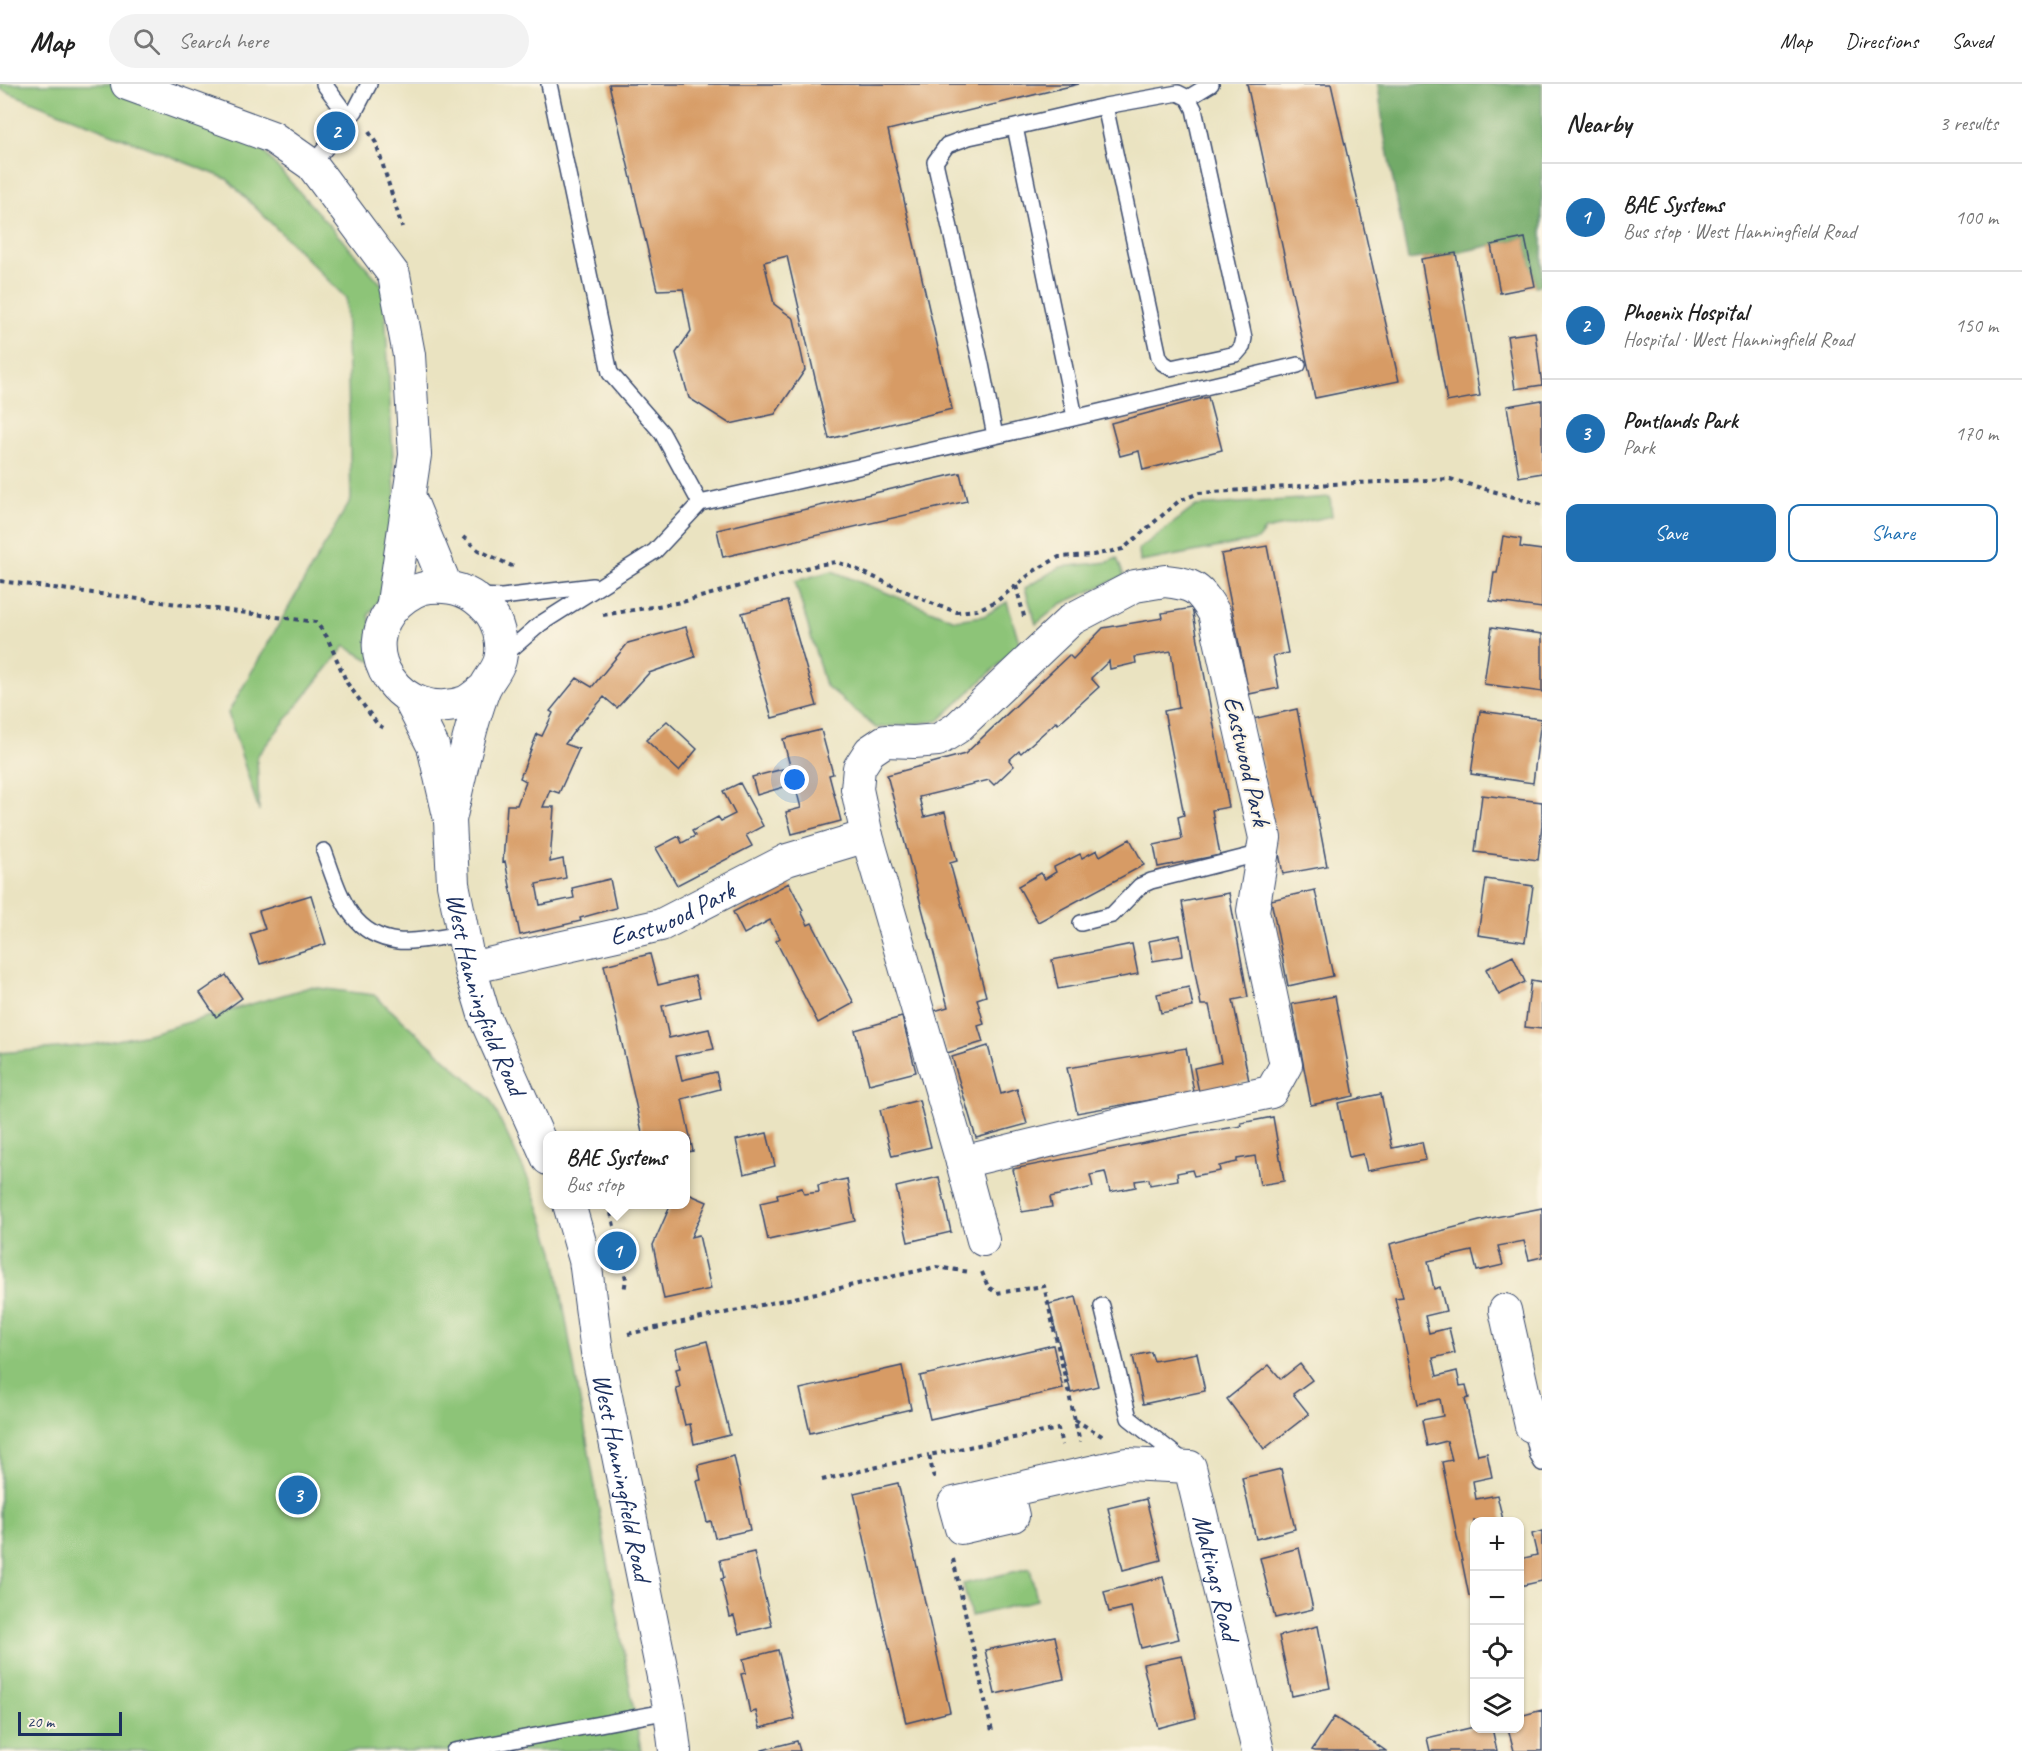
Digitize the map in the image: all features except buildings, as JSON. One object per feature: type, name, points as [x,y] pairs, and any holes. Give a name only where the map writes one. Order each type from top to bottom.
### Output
[{"type":"street","name":"West Hanningfield Road","points":[[127,84],[272,137],[312,165],[394,275],[410,355],[415,455],[392,609],[382,627],[379,648],[383,668],[393,685],[409,699],[427,706],[447,707],[467,701],[483,689]]},
{"type":"street","name":"West Hanningfield Road","points":[[410,497],[460,591],[489,611],[499,630],[501,658],[483,689],[467,745],[450,820]]},
{"type":"street","name":"Eastwood Park","points":[[962,1161],[1271,1092],[1286,1065],[1253,911],[1264,838],[1214,613],[1202,593],[1187,583],[1165,581],[1135,586],[1072,619],[957,728],[938,740],[885,741],[870,751],[859,768],[857,789],[867,836],[983,1240]]},
{"type":"street","points":[[392,609],[407,595],[425,588],[460,591]]},
{"type":"street","name":"West Hanningfield Road","points":[[409,699],[433,746],[450,820],[453,884],[470,968],[485,1018],[543,1148]]},
{"type":"street","name":"Eastwood Park","points":[[470,968],[662,925],[787,860],[867,836]]},
{"type":"street","name":"West Hanningfield Road","points":[[570,1209],[585,1260],[597,1352],[675,1751]]},
{"type":"street","points":[[1505,1310],[1530,1367],[1531,1426]]},
{"type":"street","points":[[1007,1491],[1126,1464],[1190,1467]]},
{"type":"street","name":"Maltings Road","points":[[1190,1467],[1258,1751]]},
{"type":"lane","points":[[324,84],[349,118]]},
{"type":"lane","points":[[312,165],[355,111],[369,84]]},
{"type":"lane","points":[[549,84],[610,373],[662,433],[700,503]]},
{"type":"lane","points":[[1188,98],[1211,84]]},
{"type":"lane","points":[[995,436],[935,162],[947,145],[969,137],[1105,106],[1178,93],[1188,98],[1194,109],[1244,338],[1242,347],[1236,354],[1171,368],[1159,357],[1105,106]]},
{"type":"lane","points":[[1015,127],[1075,417]]},
{"type":"lane","points":[[501,658],[540,624],[655,551],[700,503],[1298,365]]},
{"type":"lane","points":[[460,591],[502,597],[599,585]]},
{"type":"lane","points":[[324,851],[340,896],[353,919],[372,933],[399,941],[463,934]]},
{"type":"lane","points":[[1081,923],[1112,915],[1140,886],[1151,881],[1262,853]]},
{"type":"lane","points":[[1102,1306],[1129,1418],[1190,1467]]},
{"type":"lane","points":[[1531,1426],[1538,1456],[1542,1463]]},
{"type":"lane","points":[[454,1751],[669,1711]]},
{"type":"path","points":[[592,617],[682,602],[817,565],[836,562],[936,605],[957,612],[977,610],[996,601],[1034,571],[1059,557],[1093,555],[1123,549],[1179,501],[1199,493],[1450,479],[1542,505]]},
{"type":"path","points":[[0,581],[316,622],[327,638]]},
{"type":"path","points":[[617,1336],[936,1267],[983,1274],[988,1287],[997,1293],[1044,1286],[1075,1419]]},
{"type":"path","points":[[822,1480],[929,1455]]},
{"type":"green space","points":[[0,84],[112,84],[264,152],[384,287],[397,533],[393,578],[369,615],[379,666],[345,646],[257,756],[259,811],[228,713],[351,499],[346,298],[227,179],[0,89]]},
{"type":"green space","points":[[1378,84],[1542,84],[1542,285],[1535,286],[1525,238],[1456,253],[1408,260],[1384,133]]},
{"type":"green space","points":[[1330,497],[1332,516],[1265,530],[1257,540],[1140,562],[1139,549],[1196,506]]},
{"type":"green space","points":[[1117,558],[1124,576],[1061,604],[1036,624],[1025,588],[1060,567],[1108,562]]},
{"type":"green space","points":[[832,571],[955,620],[984,616],[1007,602],[1020,645],[938,721],[876,728],[825,685],[795,581]]},
{"type":"green space","points":[[310,987],[374,995],[490,1099],[532,1187],[554,1251],[641,1751],[0,1751],[0,1053],[91,1045],[148,1034]]},
{"type":"green space","points":[[1030,1568],[1037,1600],[971,1616],[963,1584]]},
{"type":"place","name":"Phoenix Hospital","points":[[336,131]]},
{"type":"place","name":"BAE Systems","points":[[617,1251]]},
{"type":"place","name":"Pontlands Park","points":[[298,1495]]}]
